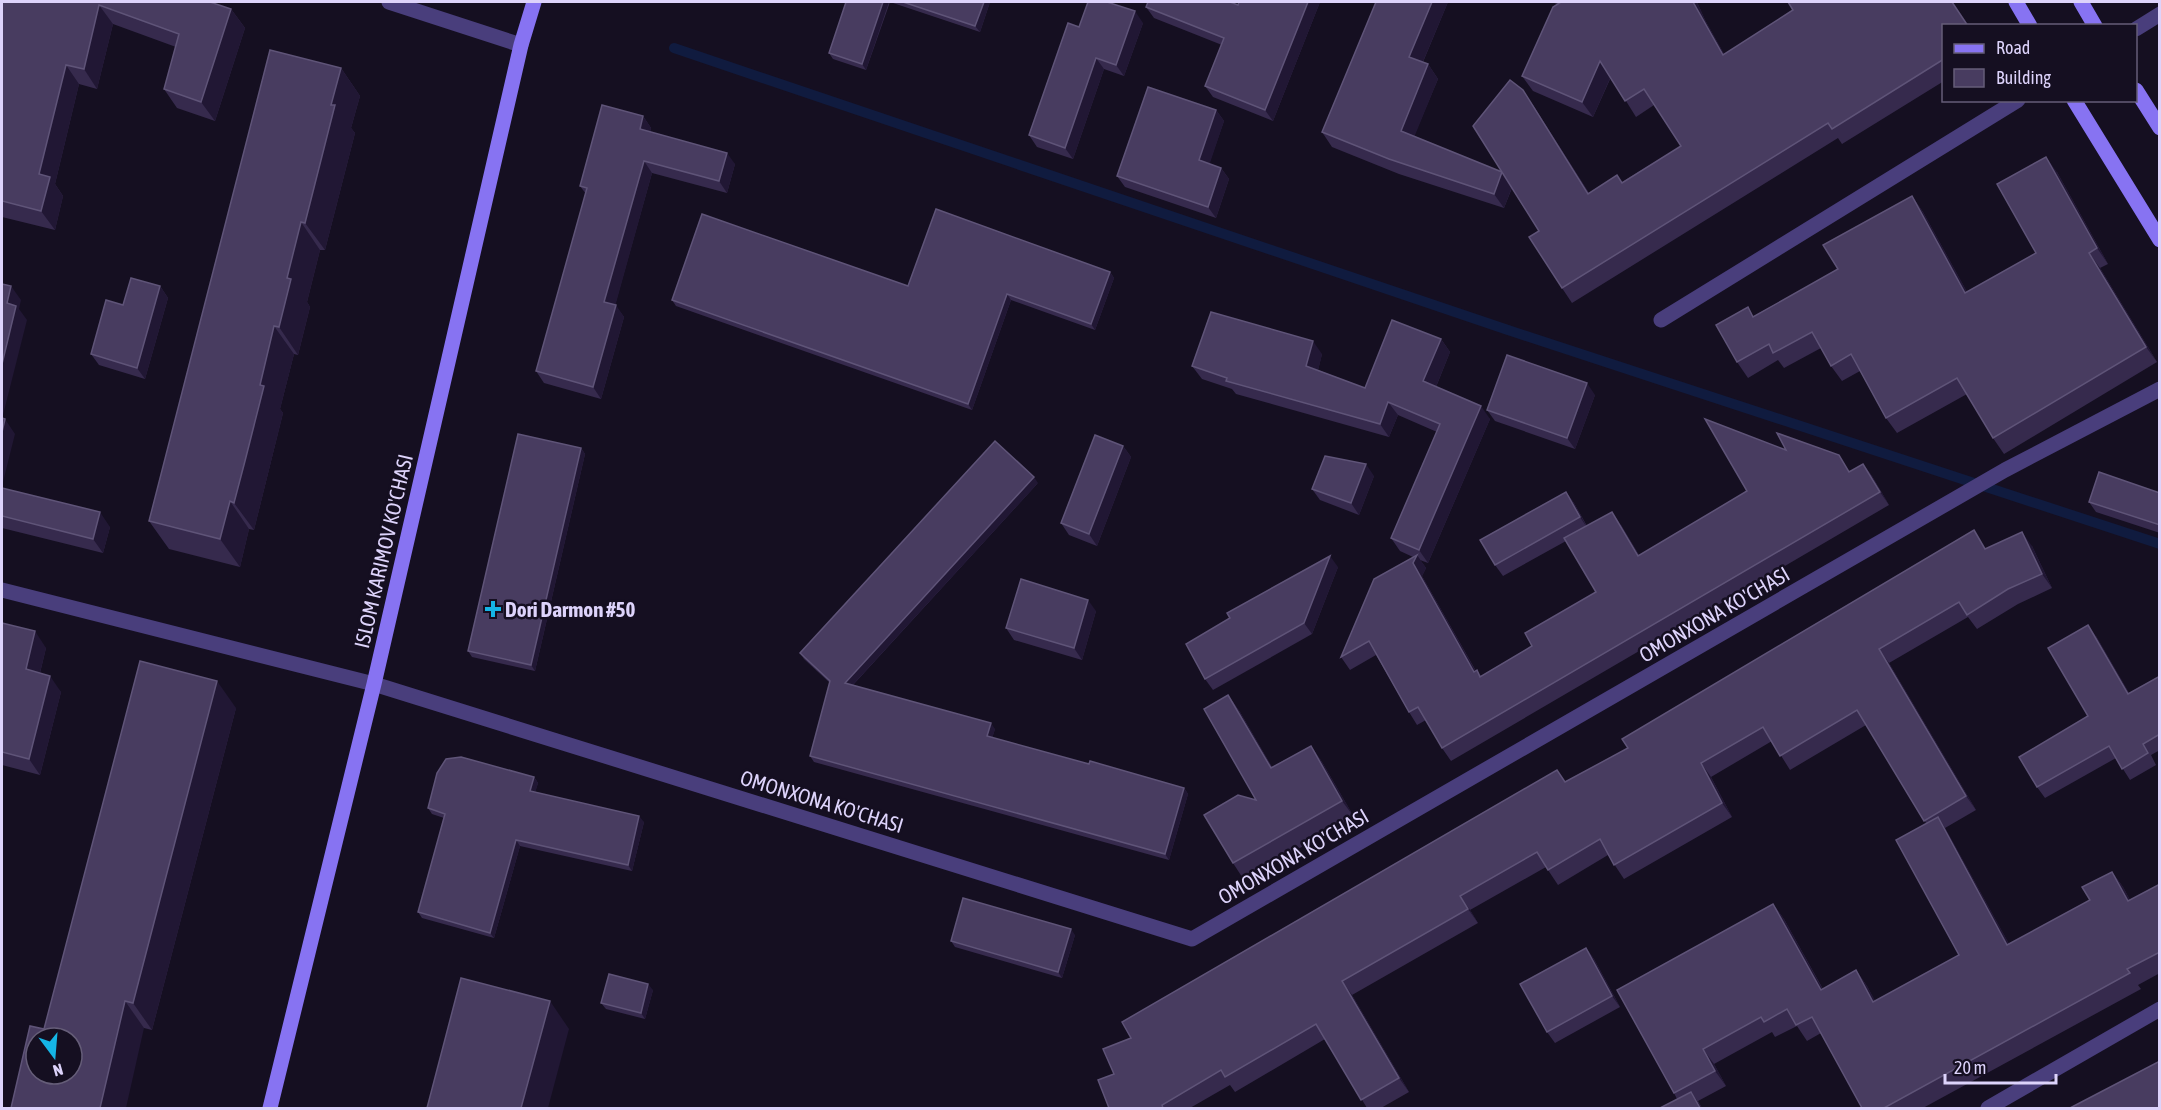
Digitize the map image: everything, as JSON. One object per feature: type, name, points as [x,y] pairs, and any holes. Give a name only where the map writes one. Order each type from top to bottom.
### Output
[{"type":"main road","name":"ISLOM KARIMOV KO'CHASI","points":[[270,1108],[374,684],[521,45],[534,2]]},
{"type":"main road","points":[[2016,2],[2029,24]]},
{"type":"main road","points":[[2081,2],[2094,24]]},
{"type":"main road","points":[[2137,92],[2160,128]]},
{"type":"main road","points":[[2075,102],[2160,240]]},
{"type":"street","points":[[389,2],[521,45]]},
{"type":"street","points":[[2137,28],[2160,14]]},
{"type":"street","points":[[1661,320],[2015,102]]},
{"type":"street","name":"OMONXONA KO'CHASI","points":[[2,590],[374,684],[1192,939],[2005,470],[2160,388]]},
{"type":"street","points":[[1988,1108],[2160,1010]]},
{"type":"building","points":[[2,2],[210,2],[231,9],[201,102],[164,89],[179,34],[99,5],[84,69],[66,65],[39,174],[50,177],[41,211],[2,201]]},
{"type":"building","points":[[846,2],[883,2],[862,64],[829,53]]},
{"type":"building","points":[[903,2],[984,2],[975,26]]},
{"type":"building","points":[[1088,2],[1107,2],[1135,11],[1116,65],[1096,58],[1065,148],[1029,135],[1068,23],[1079,27]]},
{"type":"building","points":[[1148,2],[1230,2],[1238,5],[1239,2],[1308,2],[1265,110],[1205,86],[1224,38],[1146,7]]},
{"type":"building","points":[[1376,2],[1432,2],[1409,57],[1428,64],[1401,131],[1502,172],[1494,194],[1389,159],[1322,132]]},
{"type":"building","points":[[1561,2],[1693,2],[1723,55],[1793,10],[1788,2],[1952,2],[1967,24],[1942,24],[1942,60],[1832,129],[1828,123],[1562,288],[1529,237],[1539,231],[1473,126],[1510,80],[1523,90],[1588,194],[1617,175],[1622,183],[1681,146],[1644,89],[1625,101],[1600,61],[1582,102],[1522,76],[1553,7]]},
{"type":"building","points":[[270,50],[341,68],[331,105],[335,105],[305,223],[301,222],[287,278],[291,279],[279,327],[274,326],[260,385],[264,386],[245,461],[234,503],[230,501],[220,539],[149,521]]},
{"type":"building","points":[[1148,87],[1216,110],[1199,160],[1221,168],[1208,207],[1117,176]]},
{"type":"building","points":[[602,105],[643,116],[640,129],[727,153],[719,181],[644,161],[604,302],[616,305],[593,387],[536,371],[587,188],[580,186]]},
{"type":"building","points":[[2046,157],[2097,248],[2089,253],[2146,347],[1993,438],[1957,378],[1886,418],[1851,354],[1831,366],[1812,332],[1773,353],[1769,344],[1737,362],[1716,325],[1748,307],[1753,317],[1838,269],[1823,245],[1912,196],[1965,293],[2036,253],[1997,184]]},
{"type":"building","points":[[936,209],[1110,272],[1091,324],[1007,294],[968,404],[672,300],[702,214],[908,286]]},
{"type":"building","points":[[131,278],[160,286],[137,368],[91,354],[106,300],[123,305]]},
{"type":"building","points":[[2,284],[11,286],[7,303],[16,306],[2,364]]},
{"type":"building","points":[[1211,312],[1313,341],[1306,366],[1365,388],[1392,320],[1441,339],[1423,381],[1481,406],[1419,550],[1391,538],[1440,424],[1388,402],[1380,424],[1226,381],[1227,378],[1192,366]]},
{"type":"building","points":[[1507,355],[1587,383],[1567,438],[1487,410]]},
{"type":"building","points":[[1705,419],[1786,450],[1777,433],[1839,455],[1849,472],[1863,464],[1880,492],[1442,748],[1418,707],[1409,712],[1369,641],[1341,657],[1374,579],[1417,555],[1413,563],[1474,672],[1477,670],[1480,677],[1532,646],[1525,633],[1596,592],[1564,538],[1612,512],[1638,556],[1747,491]]},
{"type":"building","points":[[518,434],[581,448],[531,665],[468,651]]},
{"type":"building","points":[[1095,435],[1123,446],[1089,534],[1061,523]]},
{"type":"building","points":[[995,441],[1034,477],[845,683],[991,723],[987,736],[1089,764],[1090,761],[1184,788],[1165,854],[810,756],[830,681],[800,653]]},
{"type":"building","points":[[1325,456],[1366,464],[1351,503],[1312,489]]},
{"type":"building","points":[[2099,472],[2160,493],[2160,525],[2089,502]]},
{"type":"building","points":[[2,488],[100,512],[93,539],[2,516]]},
{"type":"building","points":[[1566,492],[1580,517],[1495,565],[1480,540]]},
{"type":"building","points":[[1974,530],[1985,549],[2022,532],[2042,574],[2008,589],[1967,615],[1959,602],[1879,649],[1966,796],[1924,821],[1857,710],[1780,756],[1763,727],[1701,763],[1722,803],[1614,865],[1600,839],[1548,870],[1537,852],[1460,896],[1468,909],[1342,981],[1399,1078],[1361,1100],[1316,1024],[1225,1077],[1221,1070],[1162,1105],[1163,1108],[1109,1108],[1098,1080],[1114,1074],[1103,1049],[1131,1038],[1122,1022],[1557,770],[1565,782],[1628,748],[1622,739]]},
{"type":"building","points":[[1330,556],[1304,623],[1205,679],[1186,644],[1230,618],[1227,613]]},
{"type":"building","points":[[1021,579],[1088,600],[1074,648],[1006,628]]},
{"type":"building","points":[[2,623],[35,631],[26,669],[50,676],[29,759],[2,752]]},
{"type":"building","points":[[2088,625],[2128,694],[2160,676],[2160,734],[2143,744],[2148,753],[2122,769],[2109,746],[2037,787],[2019,757],[2088,716],[2048,648]]},
{"type":"building","points":[[140,661],[217,681],[133,1003],[125,1001],[100,1108],[11,1108],[24,1052],[24,1086],[84,1086],[84,1026],[45,1026]]},
{"type":"building","points":[[1228,695],[1271,768],[1311,746],[1342,801],[1233,863],[1204,815],[1238,795],[1256,800],[1204,709]]},
{"type":"building","points":[[461,757],[534,777],[530,791],[639,816],[628,865],[516,840],[490,933],[418,912],[445,814],[428,808],[437,773],[446,759]]},
{"type":"building","points":[[1938,817],[2007,945],[2090,900],[2082,887],[2112,872],[2128,901],[2160,884],[2160,952],[2127,969],[2130,973],[1884,1108],[1862,1108],[1812,1017],[1796,1025],[1787,1009],[1764,1022],[1761,1017],[1703,1049],[1715,1071],[1674,1093],[1617,990],[1773,904],[1821,990],[1856,970],[1873,1002],[1959,955],[1896,840]]},
{"type":"building","points":[[963,898],[1071,929],[1058,972],[951,941]]},
{"type":"building","points":[[1586,948],[1612,996],[1547,1032],[1520,984]]},
{"type":"building","points":[[609,974],[648,984],[641,1013],[601,1003]]},
{"type":"building","points":[[461,978],[550,1001],[521,1108],[427,1108]]},
{"type":"building","points":[[2160,1061],[2160,1108],[2070,1108]]},
{"type":"building","points":[[1691,1092],[1700,1108],[1660,1108]]},
{"type":"waterway","points":[[674,48],[1505,329],[2160,544]]},
{"type":"place","name":"Dori Darmon #50","points":[[493,609]]}]
